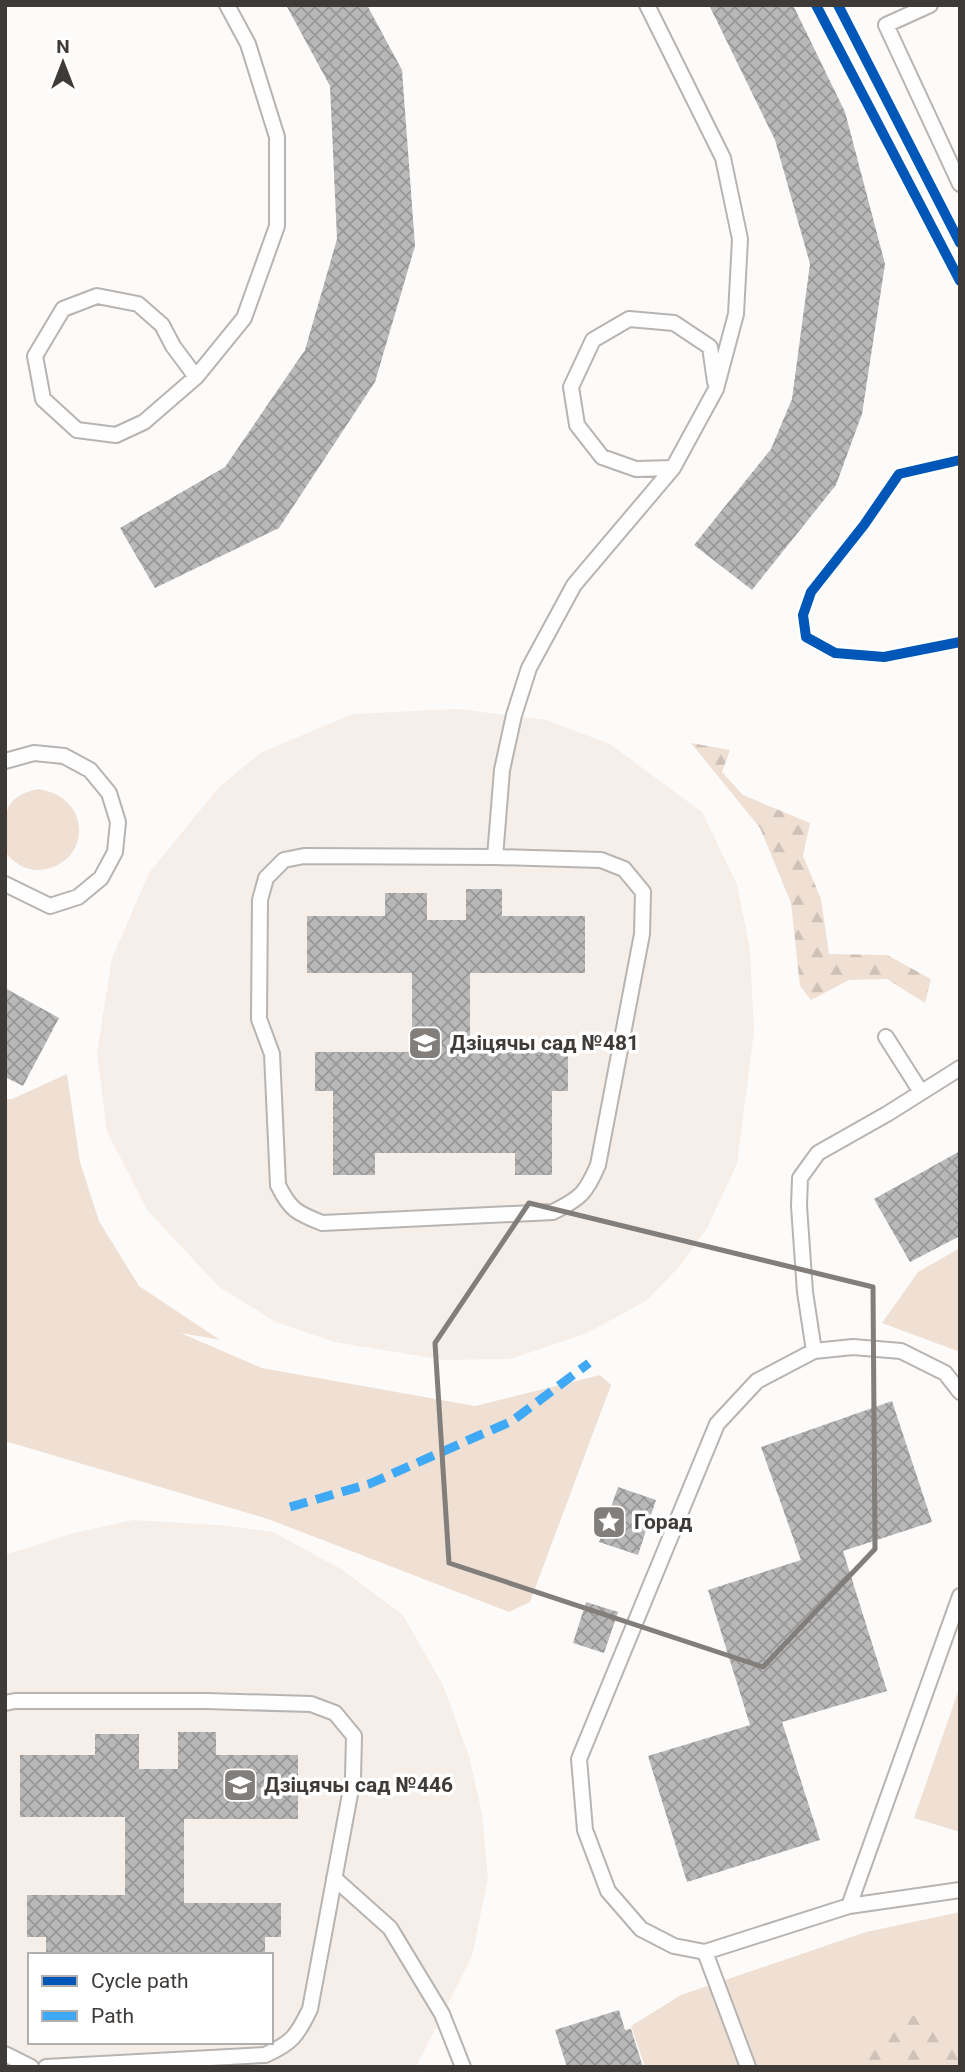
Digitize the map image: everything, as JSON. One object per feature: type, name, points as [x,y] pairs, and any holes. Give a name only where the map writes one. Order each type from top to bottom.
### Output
[{"type":"lane","points":[[196,377],[173,346],[162,325],[138,304],[97,296],[63,309],[35,356],[43,399],[77,430],[116,435],[144,422],[196,377],[244,318],[277,226],[277,137],[248,44],[227,5]]},
{"type":"lane","points":[[495,857],[502,770],[528,668],[574,585],[673,468],[716,389],[737,314],[740,239],[723,158],[647,5]]},
{"type":"lane","points":[[930,5],[886,25],[960,184]]},
{"type":"lane","points":[[673,468],[636,469],[602,457],[577,425],[571,387],[593,340],[629,319],[674,323],[710,347],[716,389]]},
{"type":"lane","points":[[5,761],[34,753],[64,756],[90,770],[109,793],[118,822],[115,852],[101,878],[78,897],[50,906],[5,884]]},
{"type":"lane","points":[[304,856],[495,857],[601,860],[624,869],[643,891],[642,934],[598,1165],[588,1187],[572,1202],[553,1212],[322,1223],[304,1216],[288,1205],[278,1185],[272,1054],[259,1019],[260,900],[266,878],[284,860],[304,856]]},
{"type":"lane","points":[[886,1037],[922,1092]]},
{"type":"lane","points":[[814,1351],[805,1292],[799,1206],[800,1178],[818,1153],[960,1068]]},
{"type":"lane","points":[[960,1392],[946,1373],[901,1351],[853,1347],[814,1351],[757,1381],[717,1424],[579,1759],[585,1830],[608,1891],[641,1929],[674,1946],[705,1952],[849,1906],[960,1890]]},
{"type":"lane","points":[[849,1906],[960,1596]]},
{"type":"lane","points":[[5,1703],[206,1701],[312,1704],[335,1713],[354,1736],[353,1778],[310,2009],[299,2032],[284,2046],[265,2056],[46,2067]]},
{"type":"lane","points":[[334,1878],[390,1928],[442,2014],[463,2067]]},
{"type":"lane","points":[[705,1952],[748,2067]]},
{"type":"lane","points":[[5,2054],[31,2067]]},
{"type":"highlighted area","points":[[529,1203],[873,1287],[875,1549],[763,1667],[449,1563],[435,1343]]},
{"type":"shaded area","name":"Дзіцячы сад №481","points":[[457,709],[546,720],[610,744],[702,812],[737,884],[750,950],[754,1032],[737,1164],[707,1228],[679,1267],[646,1301],[587,1333],[511,1359],[444,1360],[334,1342],[276,1322],[219,1287],[148,1211],[107,1132],[97,1053],[112,958],[149,873],[219,787],[262,752],[353,714]]},
{"type":"shaded area","name":"Дзіцячы сад №446","points":[[133,1520],[218,1525],[273,1532],[341,1569],[403,1615],[443,1685],[469,1756],[482,1814],[488,1878],[472,1956],[416,2067],[5,2067],[5,1555],[74,1533]]},
{"type":"green space","points":[[691,743],[730,750],[722,772],[743,795],[810,823],[803,856],[821,899],[829,954],[887,955],[931,979],[925,1003],[887,979],[849,980],[811,1000],[800,986],[791,903],[760,828]]},
{"type":"green space","points":[[38,789],[57,795],[70,805],[77,818],[79,832],[76,846],[68,858],[55,867],[37,870],[19,865],[5,852],[5,819],[7,810],[17,797]]},
{"type":"green space","points":[[67,1074],[80,1162],[99,1221],[139,1286],[220,1340],[181,1333],[262,1368],[475,1406],[600,1375],[611,1385],[530,1602],[509,1612],[268,1519],[5,1441],[5,1099],[12,1099]]},
{"type":"green space","points":[[960,1248],[960,1352],[882,1323],[918,1272]]},
{"type":"green space","points":[[960,1686],[960,1832],[914,1818]]},
{"type":"green space","points":[[960,1912],[960,2067],[645,2067],[631,2026],[681,1995],[866,1932]]},
{"type":"green space","points":[[893,2015],[936,2017],[960,2034],[960,2067],[862,2067]]},
{"type":"building","points":[[286,5],[367,5],[402,70],[415,246],[375,382],[279,528],[155,588],[120,528],[225,467],[305,350],[337,239],[330,86]]},
{"type":"building","points":[[709,5],[793,5],[845,112],[885,264],[862,414],[836,485],[752,590],[694,545],[771,449],[792,399],[810,264],[775,140]]},
{"type":"building","points":[[466,889],[502,889],[502,916],[585,916],[585,973],[470,973],[470,1052],[568,1052],[568,1091],[552,1091],[552,1175],[515,1175],[515,1153],[375,1153],[375,1175],[333,1175],[333,1091],[315,1091],[315,1052],[412,1052],[412,973],[307,973],[307,916],[385,916],[385,893],[427,893],[427,920],[466,920]]},
{"type":"building","points":[[5,988],[59,1018],[23,1086],[5,1077]]},
{"type":"building","points":[[960,1151],[960,1236],[910,1262],[874,1199]]},
{"type":"building","points":[[892,1401],[932,1522],[843,1551],[887,1691],[782,1722],[820,1840],[687,1882],[648,1756],[750,1725],[708,1590],[801,1560],[761,1447]]},
{"type":"building","points":[[618,1487],[656,1500],[638,1555],[599,1542]]},
{"type":"building","points":[[586,1602],[618,1612],[604,1653],[573,1643]]},
{"type":"building","points":[[178,1732],[216,1732],[216,1755],[298,1755],[298,1819],[184,1819],[184,1903],[281,1903],[281,1937],[265,1937],[265,1953],[46,1953],[46,1937],[27,1937],[27,1895],[125,1895],[125,1817],[20,1817],[20,1755],[95,1755],[95,1734],[139,1734],[139,1769],[178,1769]]},
{"type":"building","points":[[619,2010],[625,2030],[631,2029],[643,2067],[567,2067],[555,2030]]},
{"type":"marked path","points":[[290,1507],[369,1484],[512,1421],[589,1363]]},
{"type":"cycle path","points":[[816,5],[960,281]]},
{"type":"cycle path","points":[[838,5],[960,243]]},
{"type":"cycle path","points":[[960,460],[899,474],[864,525],[811,592],[803,615],[806,637],[835,653],[884,657],[960,642]]},
{"type":"place","name":"Дзіцячы сад №481","points":[[425,1043]]},
{"type":"place","name":"Горад","points":[[609,1522]]},
{"type":"place","name":"Дзіцячы сад №446","points":[[240,1785]]}]
